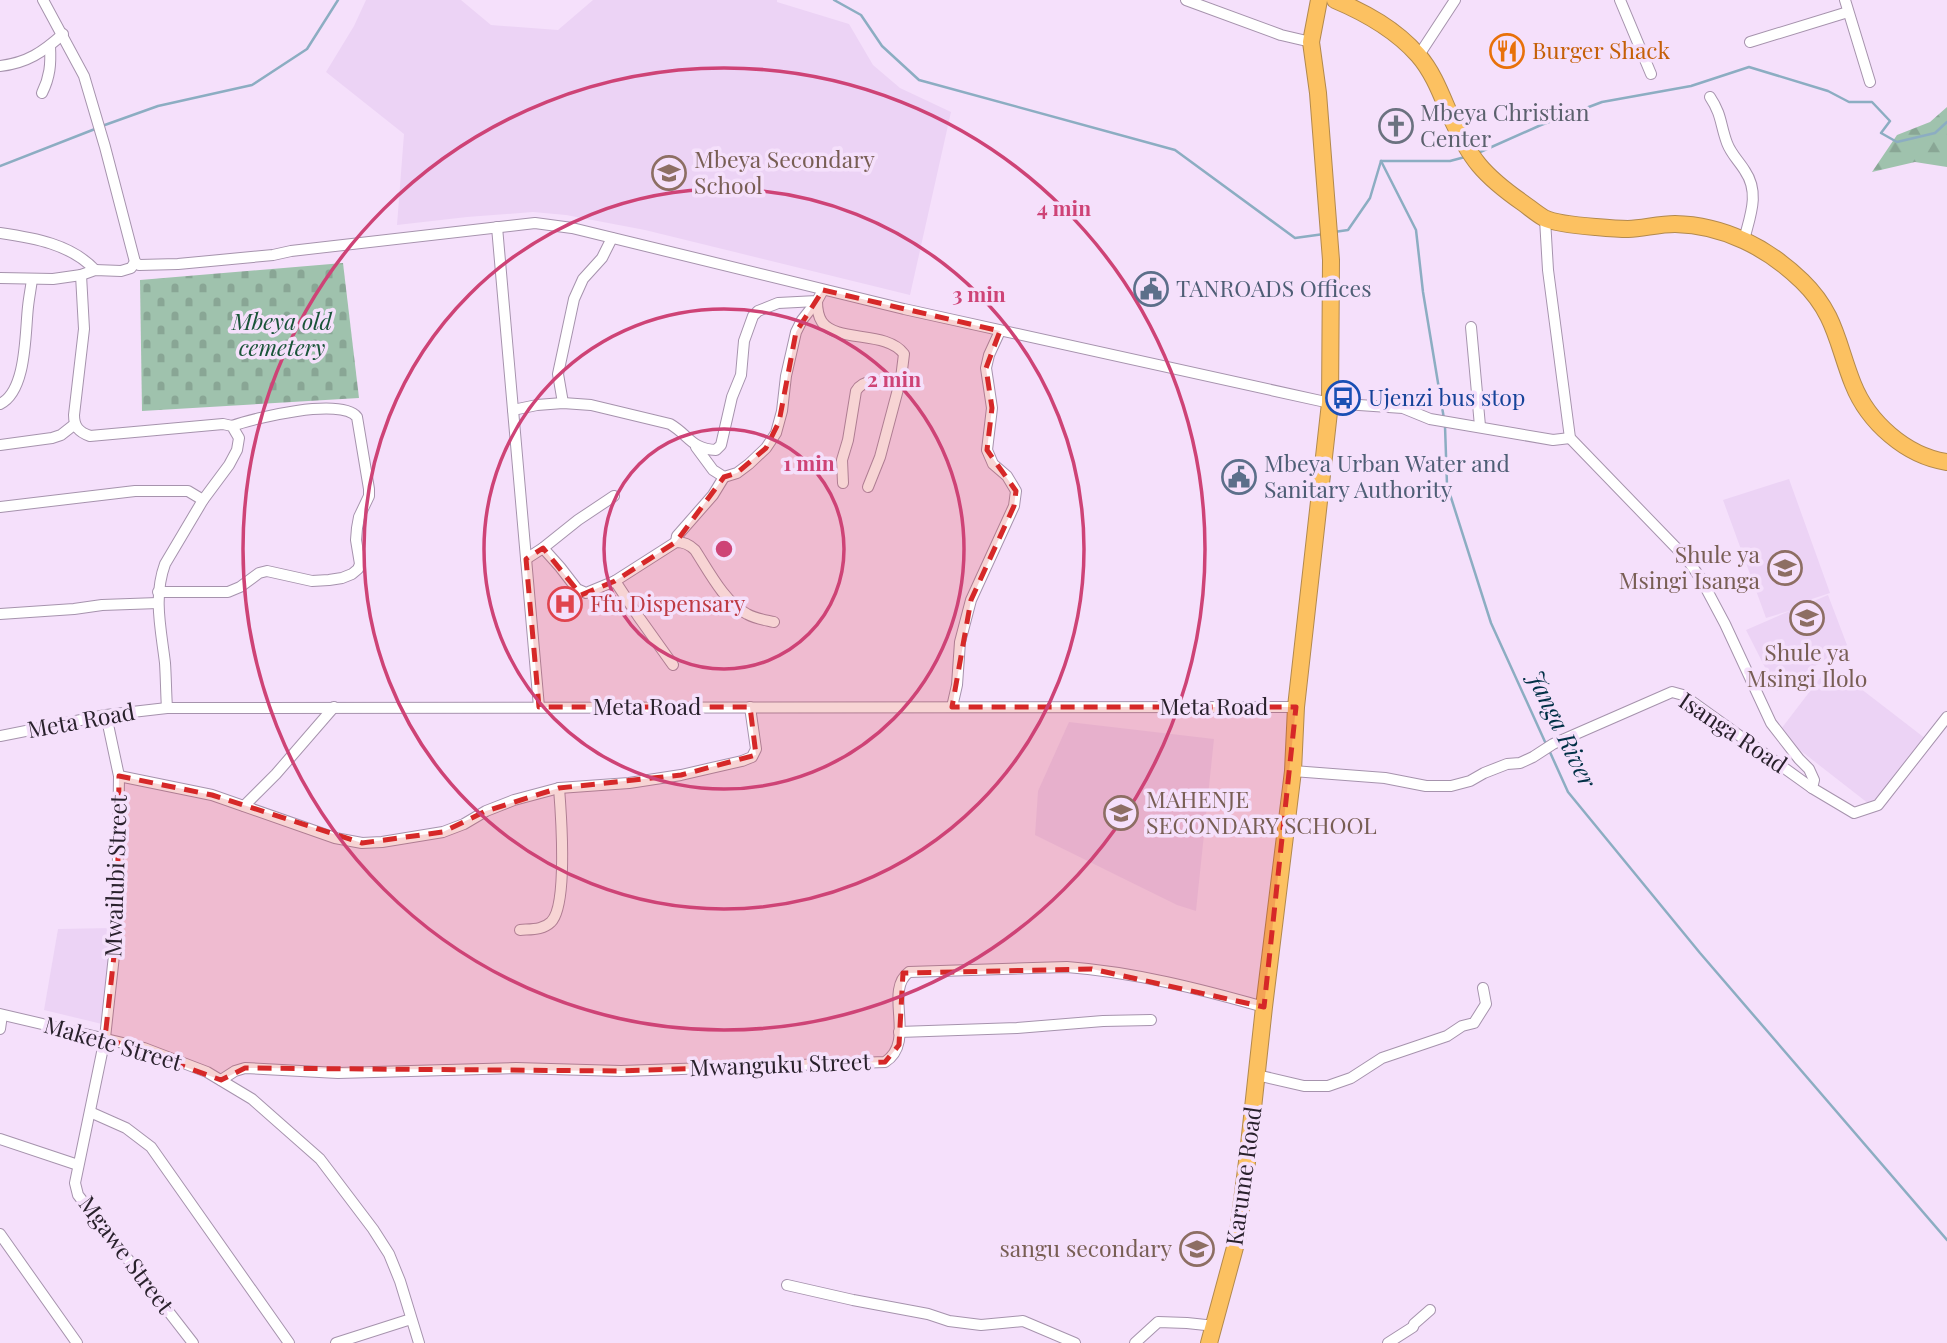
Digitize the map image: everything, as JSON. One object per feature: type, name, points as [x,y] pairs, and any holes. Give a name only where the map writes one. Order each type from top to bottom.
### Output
[{"type":"highway","name":"Karume Road","points":[[1209,1343],[1237,1240],[1293,771],[1296,707],[1330,403],[1331,260],[1318,93],[1311,42],[1319,0]]},
{"type":"highway","points":[[1335,0],[1361,10],[1391,29],[1419,55],[1438,85],[1474,161],[1501,188],[1545,219],[1588,227],[1627,229],[1671,224],[1692,225],[1715,229],[1770,254],[1812,291],[1826,312],[1839,339],[1854,386],[1871,414],[1888,434],[1908,449],[1945,464]]},
{"type":"street","points":[[43,0],[84,76],[135,262],[139,265],[205,261],[535,223],[612,238],[1000,331],[1330,403],[1404,408],[1430,419],[1553,440],[1570,439]]},
{"type":"street","points":[[1186,0],[1214,4],[1281,35],[1311,42]]},
{"type":"street","points":[[1419,55],[1455,0]]},
{"type":"street","points":[[1620,0],[1651,74]]},
{"type":"street","points":[[1750,42],[1847,6],[1870,82]]},
{"type":"street","points":[[0,66],[25,61],[50,46],[63,34]]},
{"type":"street","points":[[42,93],[51,65],[50,46]]},
{"type":"street","points":[[1710,97],[1722,120],[1728,146],[1745,171],[1753,190],[1753,207],[1744,240]]},
{"type":"street","points":[[1545,219],[1548,270],[1570,439],[1687,559],[1701,579],[1771,723],[1809,769],[1814,780],[1812,788],[1854,813],[1878,806],[1943,734],[1947,718]]},
{"type":"street","points":[[497,227],[539,707]]},
{"type":"street","points":[[0,233],[67,249],[95,270]]},
{"type":"street","points":[[563,403],[558,374],[574,299],[583,279],[603,258],[612,238]]},
{"type":"street","points":[[0,278],[53,279],[95,270],[129,270],[135,262]]},
{"type":"street","points":[[0,614],[74,609],[158,597],[228,592],[267,571],[312,581],[342,578],[358,569],[360,564],[357,528],[369,489],[357,417],[354,413],[337,409],[283,412],[232,426],[223,424],[90,436],[77,428],[74,415],[84,328],[81,275]]},
{"type":"street","points":[[0,404],[12,395],[18,379],[26,338],[27,307],[32,279]]},
{"type":"street","points":[[676,542],[677,536],[704,506],[724,477],[737,473],[749,464],[766,448],[776,433],[796,332],[823,290]]},
{"type":"street","points":[[817,301],[820,318],[827,327],[839,333],[888,342],[903,351],[899,385],[880,457],[868,487]]},
{"type":"street","points":[[696,447],[713,451],[721,445],[732,397],[741,375],[744,341],[753,316],[778,303],[817,301]]},
{"type":"street","points":[[1471,327],[1480,426]]},
{"type":"street","points":[[953,707],[960,642],[971,600],[1014,506],[1016,491],[1007,476],[993,464],[987,450],[992,408],[986,368],[1000,331]]},
{"type":"street","points":[[843,483],[842,460],[859,385],[875,382],[899,385]]},
{"type":"street","points":[[513,411],[537,405],[563,403],[592,405],[670,424],[680,429],[713,470],[724,477]]},
{"type":"street","points":[[0,445],[52,438],[61,435],[75,424]]},
{"type":"street","points":[[167,708],[158,597],[165,564],[203,500],[229,465],[239,444],[237,432],[232,426]]},
{"type":"street","points":[[0,508],[135,491],[188,491],[203,500]]},
{"type":"street","points":[[526,559],[614,496]]},
{"type":"street","points":[[543,548],[582,593],[586,593],[615,581],[676,542],[689,544],[737,608],[758,619],[774,622]]},
{"type":"street","points":[[615,581],[673,665]]},
{"type":"street","name":"Isanga Road","points":[[1293,771],[1385,778],[1426,786],[1451,786],[1470,781],[1507,764],[1520,763],[1553,744],[1672,692],[1683,695],[1812,788]]},
{"type":"street","points":[[244,806],[276,774],[334,707]]},
{"type":"street","points":[[119,776],[212,795],[335,838],[382,842],[443,832],[514,800],[559,788],[629,783],[742,761],[752,757],[756,749],[750,707]]},
{"type":"street","name":"Meta Road","points":[[0,736],[106,715],[167,708],[1296,707]]},
{"type":"street","name":"Mwailubi Street","points":[[105,1038],[117,928],[119,776],[106,715]]},
{"type":"street","points":[[520,930],[551,923],[559,909],[562,819],[559,788]]},
{"type":"street","name":"Mwanguku Street","points":[[221,1080],[245,1068],[338,1073],[516,1068],[621,1071],[885,1062],[899,1045],[900,988],[903,977],[909,972],[1068,967],[1092,969],[1122,973],[1264,1007]]},
{"type":"street","points":[[1257,1075],[1312,1087],[1328,1086],[1345,1080],[1382,1058],[1447,1036],[1462,1026],[1474,1023],[1486,1004],[1483,988]]},
{"type":"street","points":[[0,1029],[1,1015]]},
{"type":"street","name":"Makete Street","points":[[1,1015],[144,1048],[207,1072],[253,1099],[320,1159],[373,1229],[389,1254],[400,1281],[419,1343]]},
{"type":"street","points":[[899,1032],[1151,1020]]},
{"type":"street","name":"Mgawe Street","points":[[105,1038],[78,1165],[75,1183],[78,1195],[193,1343]]},
{"type":"street","points":[[90,1112],[126,1128],[150,1147],[289,1343]]},
{"type":"street","points":[[0,1139],[78,1165]]},
{"type":"street","points":[[0,1234],[77,1343]]},
{"type":"street","points":[[787,1285],[928,1314],[949,1321],[981,1325],[1023,1321],[1076,1343]]},
{"type":"street","points":[[1388,1343],[1413,1328],[1430,1310]]},
{"type":"street","points":[[336,1343],[411,1319]]},
{"type":"street","points":[[1135,1343],[1158,1322],[1215,1326]]},
{"type":"highlighted area","points":[[823,290],[1000,331],[986,368],[992,408],[987,450],[1016,491],[1014,506],[971,600],[952,707],[1296,707],[1264,1007],[1092,969],[903,973],[899,1045],[885,1062],[621,1071],[245,1068],[221,1080],[105,1038],[117,928],[119,776],[212,795],[362,843],[443,832],[486,811],[559,788],[681,775],[756,755],[750,707],[539,707],[526,559],[543,548],[581,595],[615,581],[676,542],[724,477],[737,473],[766,448],[779,422],[796,332]]},
{"type":"shaded area","name":"Mbeya Secondary School","points":[[366,0],[461,0],[491,25],[558,30],[593,0],[777,0],[849,24],[873,65],[900,88],[951,112],[910,295],[645,230],[566,215],[533,212],[397,225],[404,134],[326,72],[354,26]]},
{"type":"shaded area","points":[[1789,479],[1830,593],[1812,599],[1809,603],[1828,595],[1847,645],[1777,691],[1746,630],[1792,610],[1766,618],[1723,500]]},
{"type":"shaded area","points":[[1830,665],[1926,739],[1873,807],[1778,733]]},
{"type":"shaded area","name":"MAHENJE SECONDARY SCHOOL","points":[[1069,722],[1214,739],[1196,911],[1177,905],[1035,835],[1038,791]]},
{"type":"shaded area","points":[[112,928],[102,1024],[44,1010],[58,929]]},
{"type":"green space","points":[[1947,107],[1947,167],[1915,162],[1872,172],[1897,135],[1930,122]]},
{"type":"green space","name":"Mbeya old cemetery","points":[[343,263],[359,398],[142,411],[140,280]]},
{"type":"waterway","points":[[102,126],[158,106],[252,85],[307,49],[338,0]]},
{"type":"waterway","points":[[834,0],[861,15],[882,46],[919,80],[1175,150],[1295,238],[1324,234]]},
{"type":"waterway","points":[[1478,153],[1602,102],[1691,86],[1749,67],[1828,91],[1849,102],[1872,102],[1890,121],[1881,133],[1897,142],[1935,133],[1947,122]]},
{"type":"waterway","points":[[0,166],[95,129]]},
{"type":"waterway","points":[[1381,161],[1450,161],[1465,157]]},
{"type":"waterway","name":"Janga River","points":[[1381,161],[1416,230],[1423,292],[1444,419]]},
{"type":"waterway","points":[[1334,232],[1348,230],[1370,198],[1381,161]]},
{"type":"waterway","name":"Janga River","points":[[1445,426],[1447,485],[1491,623],[1546,744]]},
{"type":"waterway","name":"Janga River","points":[[1549,750],[1568,792],[1700,953],[1947,1240]]},
{"type":"place","name":"Burger Shack","points":[[1507,51]]},
{"type":"place","name":"Mbeya Christian Center","points":[[1396,126]]},
{"type":"place","name":"Mbeya Secondary School","points":[[669,173]]},
{"type":"place","name":"TANROADS Offices","points":[[1151,289]]},
{"type":"place","name":"Ujenzi bus stop","points":[[1343,398]]},
{"type":"place","name":"Mbeya Urban Water and Sanitary Authority","points":[[1239,477]]},
{"type":"place","name":"Shule ya Msingi Isanga","points":[[1785,568]]},
{"type":"place","name":"Ffu Dispensary","points":[[565,604]]},
{"type":"place","name":"Shule ya Msingi Ilolo","points":[[1807,618]]},
{"type":"place","name":"MAHENJE SECONDARY SCHOOL","points":[[1121,813]]},
{"type":"place","name":"sangu secondary","points":[[1197,1249]]}]
